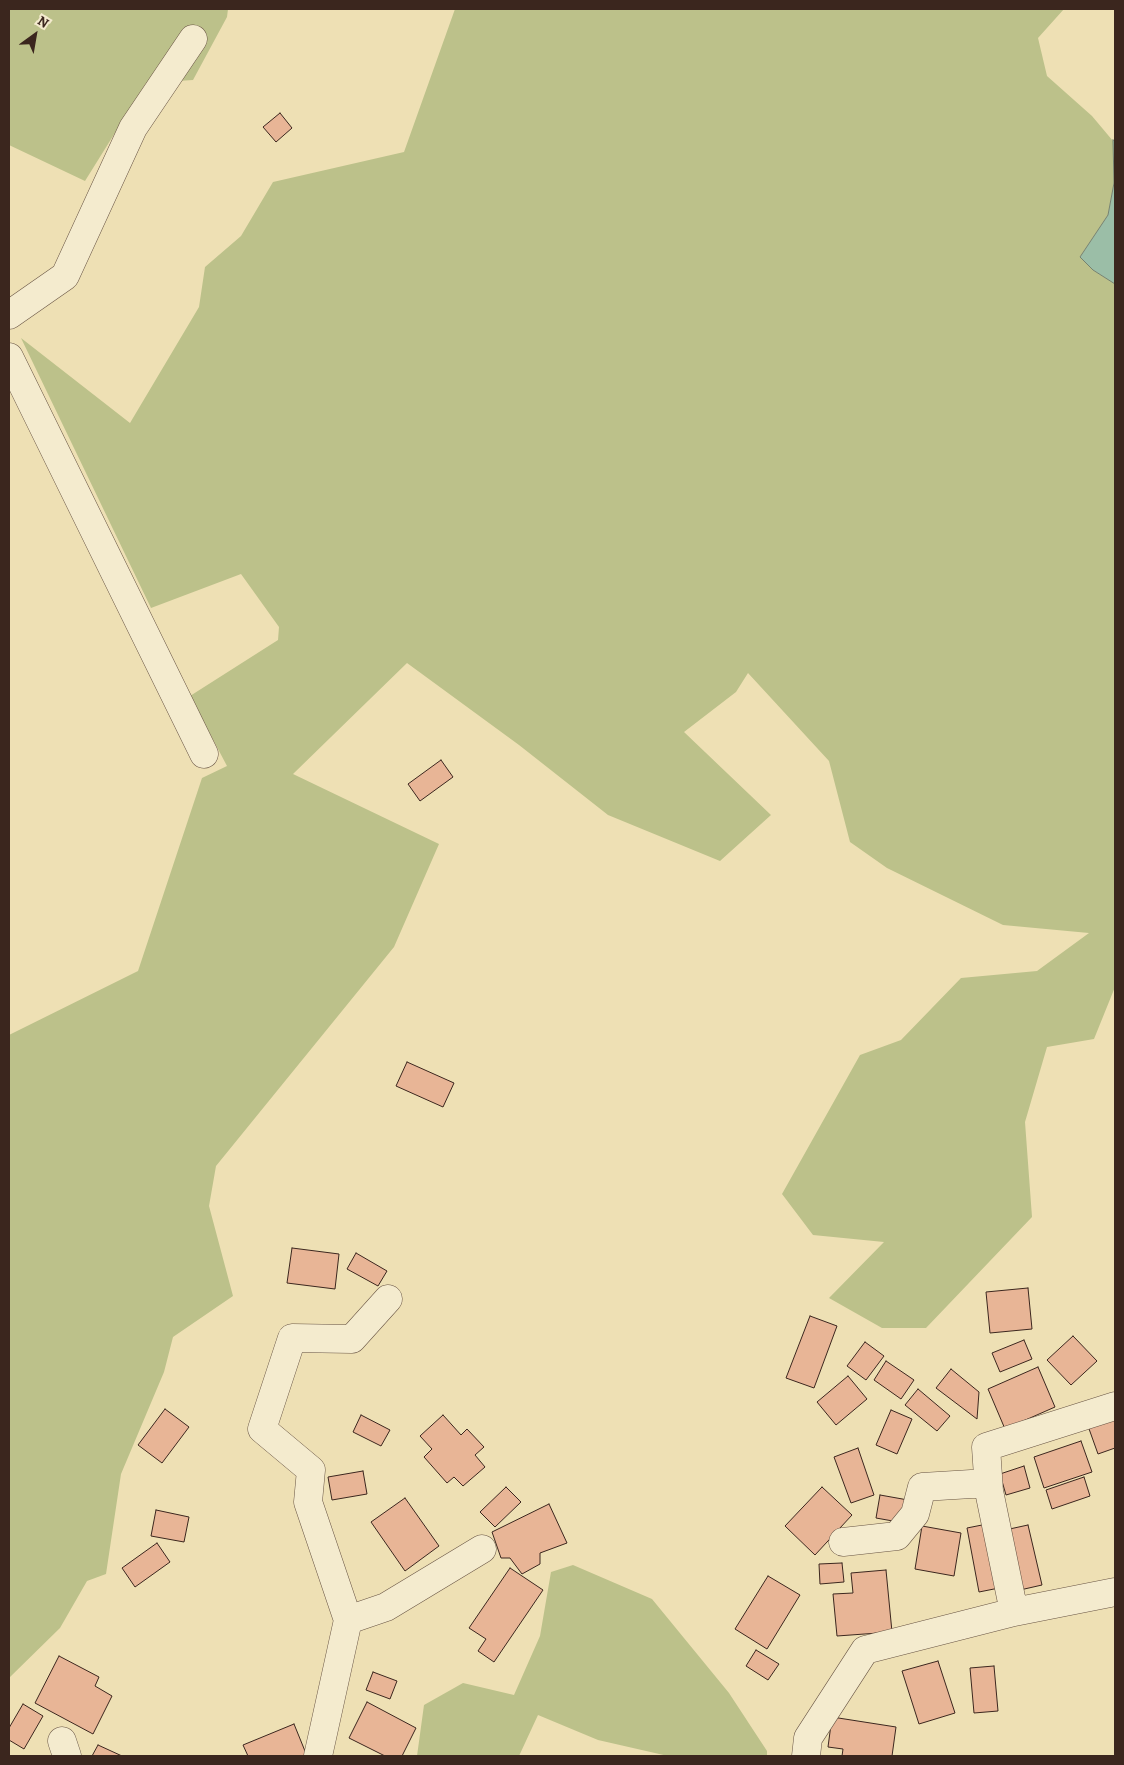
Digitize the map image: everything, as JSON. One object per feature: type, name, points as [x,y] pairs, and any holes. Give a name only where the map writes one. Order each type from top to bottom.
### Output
[{"type":"street","points":[[9,315],[66,276],[133,128],[194,40]]},
{"type":"street","points":[[9,358],[204,754]]},
{"type":"street","points":[[318,1756],[348,1620],[308,1502],[311,1470],[262,1429],[292,1338],[352,1339],[388,1299]]},
{"type":"street","points":[[1014,1612],[988,1482],[986,1447],[1115,1406]]},
{"type":"street","points":[[843,1542],[898,1536],[915,1514],[922,1487],[988,1482]]},
{"type":"street","points":[[348,1620],[386,1607],[482,1549]]},
{"type":"street","points":[[806,1756],[808,1738],[865,1650],[1014,1612],[1115,1592]]},
{"type":"shaded area","points":[[9,9],[228,9],[227,17],[193,80],[146,83],[85,181],[9,145]]},
{"type":"shaded area","points":[[455,9],[1064,9],[1038,38],[1047,76],[1092,116],[1113,141],[1114,183],[1108,215],[1080,257],[1093,270],[1115,284],[1115,987],[1094,1039],[1047,1047],[1025,1122],[1032,1217],[926,1328],[882,1328],[829,1298],[884,1242],[813,1235],[782,1194],[860,1055],[901,1040],[961,978],[1037,971],[1089,933],[1003,925],[887,868],[850,842],[829,761],[748,673],[736,692],[684,732],[771,815],[720,861],[608,815],[519,745],[407,663],[293,774],[439,844],[394,947],[216,1166],[209,1206],[233,1296],[173,1337],[164,1372],[121,1474],[106,1574],[87,1581],[60,1628],[9,1678],[9,1035],[138,971],[202,778],[227,766],[190,696],[278,640],[279,627],[241,574],[151,608],[21,338],[130,423],[199,307],[205,267],[241,236],[273,182],[404,152]]},
{"type":"shaded area","points":[[1113,140],[1115,141],[1115,284],[1093,270],[1080,257],[1108,215],[1114,183]]},
{"type":"shaded area","points":[[573,1565],[652,1599],[729,1693],[767,1751],[767,1756],[668,1756],[598,1740],[538,1715],[519,1756],[417,1756],[424,1705],[463,1683],[514,1695],[540,1636],[551,1572]]},
{"type":"building","points":[[280,113],[292,128],[276,142],[263,127]]},
{"type":"building","points":[[441,760],[453,777],[420,801],[408,784]]},
{"type":"building","points":[[407,1062],[454,1083],[443,1107],[396,1086]]},
{"type":"building","points":[[292,1248],[339,1254],[335,1289],[287,1283]]},
{"type":"building","points":[[356,1253],[387,1271],[378,1286],[347,1269]]},
{"type":"building","points":[[1028,1288],[1032,1329],[990,1333],[986,1292]]},
{"type":"building","points":[[810,1316],[837,1326],[814,1388],[786,1378]]},
{"type":"building","points":[[1073,1336],[1097,1361],[1071,1385],[1047,1360]]},
{"type":"building","points":[[1024,1340],[1032,1359],[1000,1372],[992,1353]]},
{"type":"building","points":[[865,1342],[884,1356],[866,1380],[847,1366]]},
{"type":"building","points":[[886,1361],[914,1380],[901,1399],[874,1380]]},
{"type":"building","points":[[1038,1367],[1055,1407],[1005,1429],[988,1389]]},
{"type":"building","points":[[951,1369],[979,1392],[977,1419],[936,1388]]},
{"type":"building","points":[[848,1376],[867,1399],[836,1425],[817,1402]]},
{"type":"building","points":[[918,1389],[950,1416],[937,1431],[905,1405]]},
{"type":"building","points":[[165,1409],[189,1427],[162,1463],[138,1445]]},
{"type":"building","points":[[891,1410],[912,1419],[897,1454],[876,1445]]},
{"type":"building","points":[[361,1415],[390,1430],[381,1446],[353,1432]]},
{"type":"building","points":[[443,1415],[461,1435],[467,1429],[484,1447],[475,1455],[485,1467],[463,1486],[454,1477],[447,1483],[424,1457],[432,1449],[420,1436]]},
{"type":"building","points":[[1115,1417],[1115,1448],[1098,1454],[1088,1426]]},
{"type":"building","points":[[1081,1441],[1092,1472],[1044,1488],[1034,1457]]},
{"type":"building","points":[[858,1448],[874,1495],[851,1503],[834,1457]]},
{"type":"building","points":[[1024,1466],[1030,1488],[1006,1495],[1000,1474]]},
{"type":"building","points":[[363,1471],[367,1494],[332,1500],[328,1477]]},
{"type":"building","points":[[1084,1477],[1090,1496],[1052,1509],[1046,1490]]},
{"type":"building","points":[[506,1487],[521,1502],[495,1527],[480,1512]]},
{"type":"building","points":[[822,1487],[852,1515],[815,1555],[785,1526]]},
{"type":"building","points":[[880,1495],[908,1500],[904,1523],[876,1518]]},
{"type":"building","points":[[405,1498],[439,1546],[405,1571],[371,1522]]},
{"type":"building","points":[[549,1504],[567,1543],[540,1553],[540,1564],[522,1574],[510,1558],[501,1558],[492,1532]]},
{"type":"building","points":[[156,1510],[189,1517],[184,1542],[151,1536]]},
{"type":"building","points":[[987,1524],[999,1588],[979,1592],[967,1528]]},
{"type":"building","points":[[1028,1525],[1042,1585],[1020,1590],[1005,1530]]},
{"type":"building","points":[[922,1526],[961,1533],[954,1576],[915,1569]]},
{"type":"building","points":[[157,1543],[170,1562],[135,1587],[122,1568]]},
{"type":"building","points":[[842,1563],[844,1582],[820,1584],[819,1564]]},
{"type":"building","points":[[510,1568],[543,1590],[494,1662],[478,1651],[486,1639],[469,1628]]},
{"type":"building","points":[[886,1570],[892,1632],[837,1636],[833,1594],[853,1593],[851,1573]]},
{"type":"building","points":[[768,1576],[800,1595],[767,1649],[735,1629]]},
{"type":"building","points":[[756,1650],[779,1664],[768,1680],[746,1666]]},
{"type":"building","points":[[59,1656],[99,1677],[95,1686],[112,1696],[93,1734],[35,1703]]},
{"type":"building","points":[[938,1661],[955,1713],[919,1724],[902,1671]]},
{"type":"building","points":[[994,1666],[998,1711],[974,1713],[970,1668]]},
{"type":"building","points":[[373,1672],[397,1681],[390,1699],[366,1690]]},
{"type":"building","points":[[367,1702],[416,1728],[402,1756],[385,1756],[349,1738]]},
{"type":"building","points":[[23,1704],[43,1716],[24,1749],[9,1740],[9,1728]]},
{"type":"building","points":[[832,1717],[896,1727],[892,1756],[842,1756],[843,1749],[828,1747]]},
{"type":"building","points":[[294,1724],[307,1756],[248,1756],[243,1745]]},
{"type":"building","points":[[98,1745],[122,1756],[92,1756]]}]
